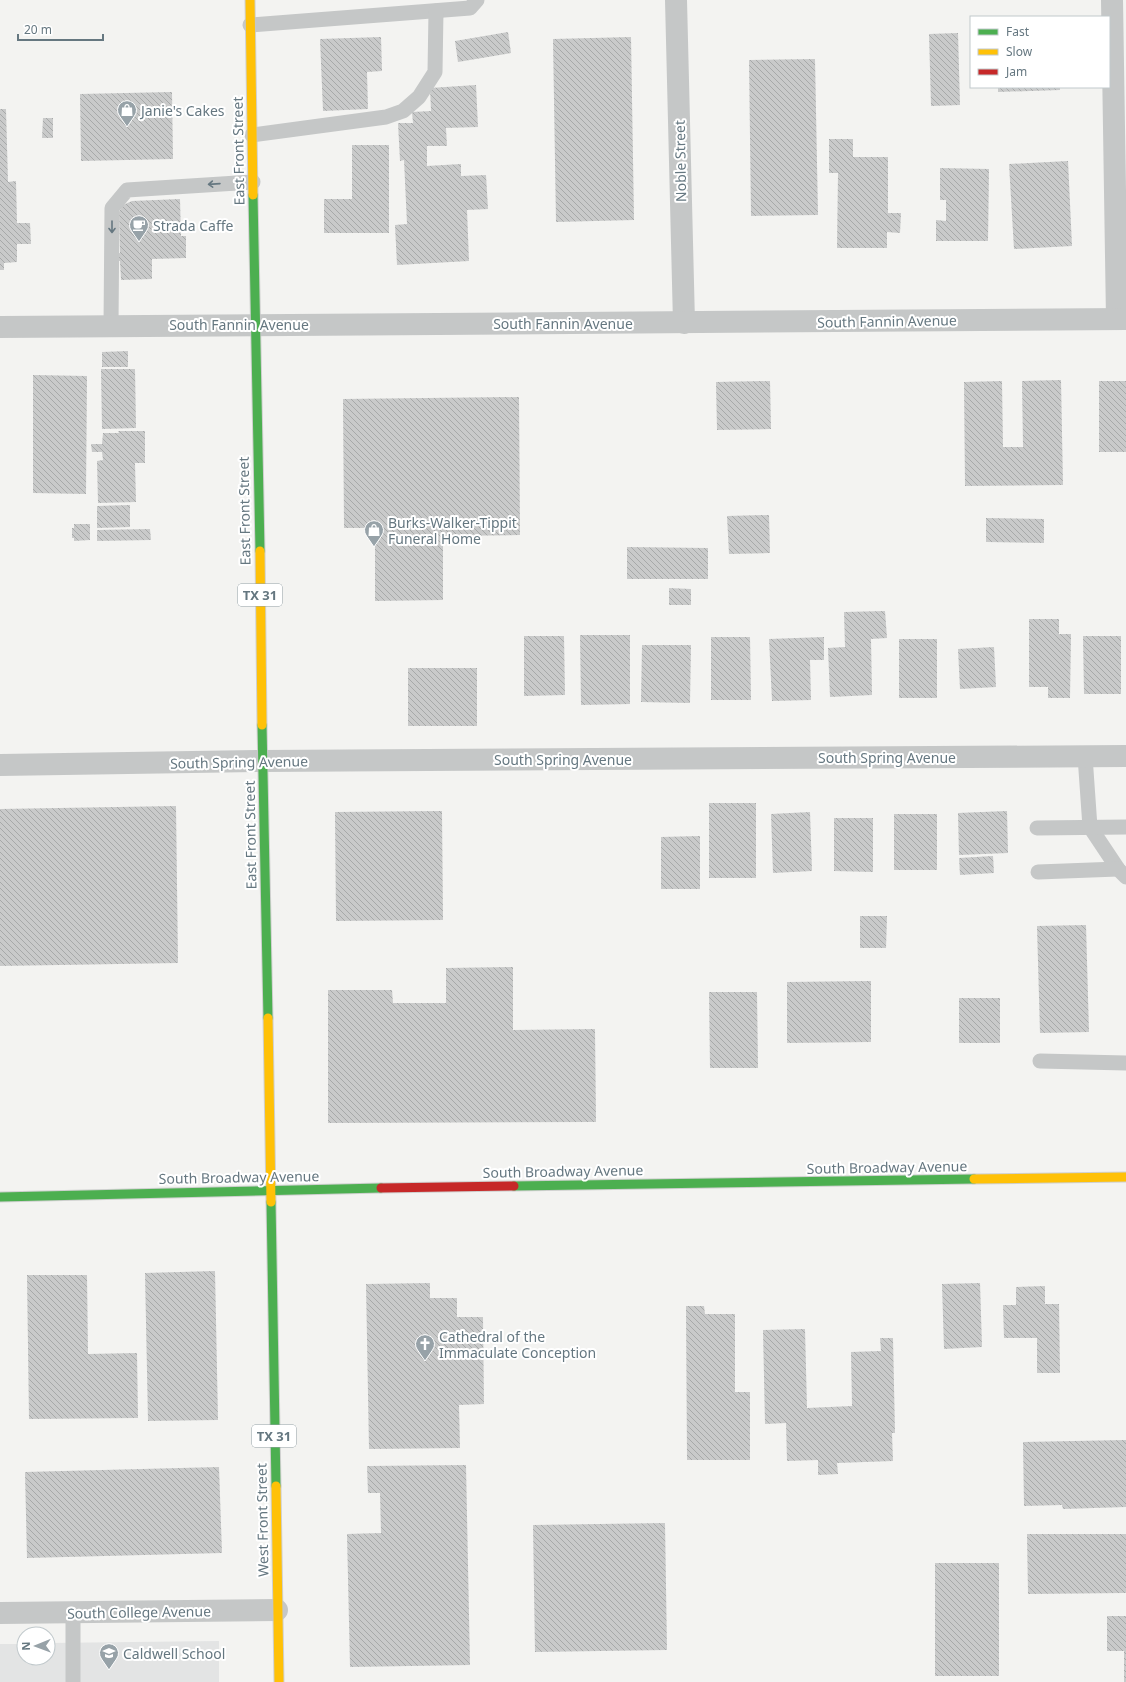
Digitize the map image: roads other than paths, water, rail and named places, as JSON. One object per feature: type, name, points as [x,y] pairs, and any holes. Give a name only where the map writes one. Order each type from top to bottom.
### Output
[{"type":"main road","name":"East Front Street","points":[[250,0],[270,1190]]},
{"type":"main road","name":"South Broadway Avenue","points":[[0,1197],[270,1190],[1126,1177]]},
{"type":"main road","name":"West Front Street","points":[[270,1190],[278,1682]]},
{"type":"street","name":"Noble Street","points":[[676,0],[684,323]]},
{"type":"street","points":[[1112,0],[1122,319]]},
{"type":"street","name":"South Fannin Avenue","points":[[0,327],[112,325],[684,323],[1122,319]]},
{"type":"street","name":"South Spring Avenue","points":[[0,765],[262,761],[1126,756]]},
{"type":"street","name":"South College Avenue","points":[[0,1613],[277,1610]]},
{"type":"lane","points":[[250,25],[470,8],[477,0]]},
{"type":"lane","points":[[252,135],[386,118],[402,111],[419,97],[435,72],[436,11]]},
{"type":"lane","points":[[112,325],[112,208],[126,190],[253,182]]},
{"type":"lane","points":[[1085,756],[1090,827],[1122,873]]},
{"type":"lane","points":[[1037,828],[1126,827]]},
{"type":"lane","points":[[1038,872],[1122,873]]},
{"type":"lane","points":[[1040,1062],[1126,1063]]},
{"type":"lane","points":[[73,1613],[73,1682]]},
{"type":"place","name":"Janie's Cakes","points":[[127,127]]},
{"type":"place","name":"Strada Caffe","points":[[139,242]]},
{"type":"place","name":"Burks-Walker-Tippit Funeral Home","points":[[374,547]]},
{"type":"place","name":"Cathedral of the Immaculate Conception","points":[[425,1361]]},
{"type":"place","name":"Caldwell School","points":[[109,1670]]}]
